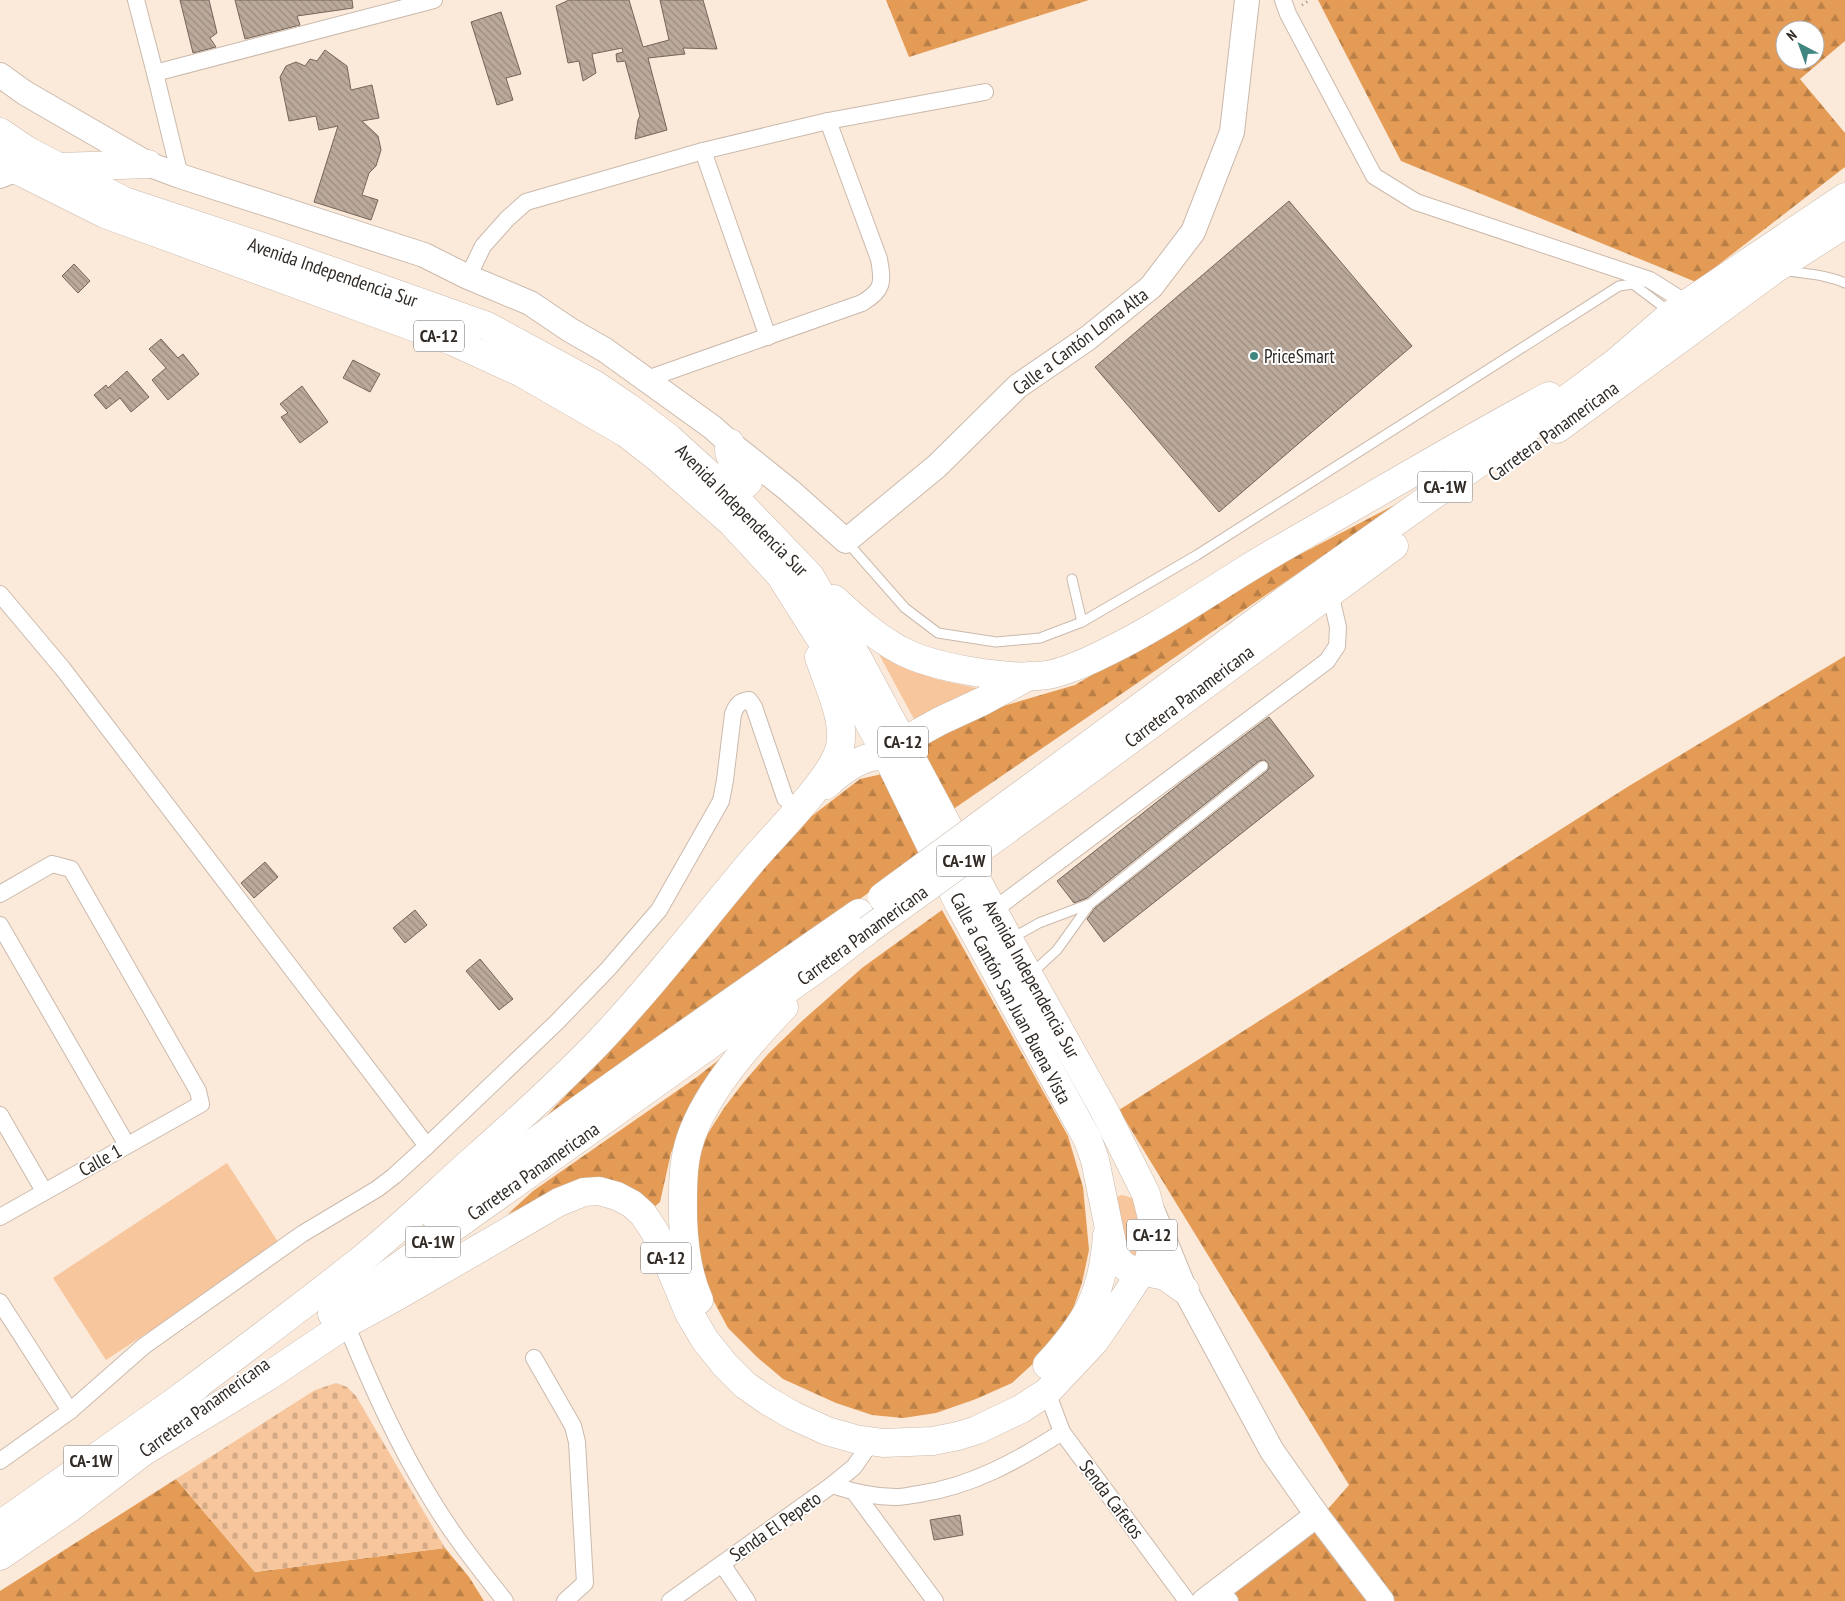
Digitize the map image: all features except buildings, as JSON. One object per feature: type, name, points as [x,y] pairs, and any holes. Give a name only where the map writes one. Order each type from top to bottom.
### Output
[{"type":"highway","name":"Avenida Independencia Sur","points":[[0,132],[28,151],[124,201],[278,252],[487,326],[594,384],[628,407],[669,438],[733,496],[810,576],[861,664],[900,759],[994,910],[1104,1110],[1145,1192]]},
{"type":"highway","points":[[58,167],[148,164]]},
{"type":"highway","name":"Avenida Independencia Sur","points":[[7,170],[105,214],[452,341],[522,373],[626,433],[658,458],[731,522],[780,575],[808,620]]},
{"type":"highway","name":"Carretera Panamericana","points":[[1052,785],[1205,658],[1517,436],[1615,362],[1680,309],[1845,197]]},
{"type":"highway","name":"Carretera Panamericana","points":[[0,1525],[380,1257],[513,1157],[673,1042],[864,922],[1052,785],[1330,593],[1590,406],[1775,269],[1845,224]]},
{"type":"highway","points":[[810,576],[859,622],[898,650],[919,658],[987,674],[1029,676],[1052,674],[1094,659],[1176,615],[1242,572],[1490,426],[1615,362]]},
{"type":"highway","points":[[730,443],[729,456],[746,476],[748,482],[733,496]]},
{"type":"highway","points":[[181,1397],[359,1262],[527,1113],[596,1045],[646,990],[766,844],[797,810],[831,767],[840,746],[840,728],[836,709],[808,620]]},
{"type":"highway","name":"Calle a Cantón San Juan Buena Vista","points":[[808,620],[900,759],[960,906],[1088,1140],[1095,1160],[1108,1226]]},
{"type":"highway","points":[[766,844],[843,770],[859,760],[900,759],[909,738],[1029,676]]},
{"type":"highway","name":"Carretera Panamericana","points":[[0,1556],[70,1508],[141,1453],[315,1326],[830,959],[864,922]]},
{"type":"highway","name":"CA-12","points":[[830,959],[741,1054],[705,1108],[688,1146],[683,1191],[687,1257],[698,1298],[710,1321],[732,1348],[779,1388],[817,1410],[841,1419],[888,1427],[910,1426],[953,1419],[993,1404],[1017,1390],[1039,1374],[1075,1334],[1086,1316],[1101,1278],[1108,1226]]},
{"type":"highway","points":[[1103,1198],[1108,1191],[1128,1184],[1145,1192]]},
{"type":"highway","name":"CA-12","points":[[141,1453],[267,1377],[346,1324],[559,1202],[584,1192],[599,1191],[617,1196],[632,1204],[643,1214],[655,1232],[689,1314],[705,1340],[725,1365],[746,1385],[768,1402],[827,1431],[855,1439],[897,1444],[933,1441],[977,1430],[1021,1409],[1047,1392],[1094,1342],[1125,1297],[1151,1281],[1164,1280]]},
{"type":"highway","name":"CA-12","points":[[1145,1192],[1152,1218],[1149,1260],[1164,1280]]},
{"type":"highway","points":[[1108,1226],[1119,1262],[1133,1272],[1164,1280]]},
{"type":"street","points":[[136,0],[180,176]]},
{"type":"street","points":[[155,73],[434,0]]},
{"type":"street","name":"Calle a Cantón Loma Alta","points":[[846,541],[937,466],[1018,386],[1088,338],[1151,287],[1193,232],[1232,132],[1247,0]]},
{"type":"street","points":[[1282,0],[1374,176],[1416,202],[1650,280],[1680,309]]},
{"type":"street","points":[[0,75],[26,93],[148,164],[424,255],[468,277],[530,303],[570,330],[605,350],[712,427],[790,491],[846,541]]},
{"type":"street","points":[[468,277],[483,246],[507,219],[526,202],[703,151],[828,121],[985,92]]},
{"type":"street","points":[[647,379],[862,303],[873,297],[880,289],[882,276],[879,259],[828,121]]},
{"type":"street","points":[[703,151],[768,337]]},
{"type":"street","points":[[994,910],[1328,662],[1337,646],[1338,627],[1330,593]]},
{"type":"street","points":[[0,594],[69,676],[427,1146]]},
{"type":"street","points":[[0,1460],[70,1410],[144,1346],[302,1234],[377,1189],[427,1146],[556,1023],[608,969],[659,910],[721,801],[726,780],[733,714],[736,706],[742,701],[749,700],[754,707],[785,798],[797,810]]},
{"type":"street","name":"Calle 1","points":[[0,894],[52,864],[70,869],[198,1091],[201,1104],[0,1217]]},
{"type":"street","points":[[0,925],[127,1145]]},
{"type":"street","points":[[0,1115],[44,1191]]},
{"type":"street","name":"Avenida Independencia Sur","points":[[1145,1192],[1164,1280]]},
{"type":"street","points":[[1164,1280],[1272,1451],[1317,1515],[1382,1601]]},
{"type":"street","points":[[0,1302],[70,1410]]},
{"type":"street","points":[[346,1324],[372,1388],[420,1481],[467,1552],[505,1601]]},
{"type":"street","points":[[534,1358],[573,1426],[577,1442],[585,1583],[565,1601]]},
{"type":"street","name":"Senda Cafetos","points":[[1047,1392],[1062,1432],[1187,1601]]},
{"type":"street","points":[[832,1485],[855,1493],[898,1497],[952,1487],[997,1470],[1031,1452],[1062,1432]]},
{"type":"street","name":"Senda El Pepeto","points":[[670,1601],[832,1485],[854,1467],[872,1441]]},
{"type":"street","points":[[855,1493],[935,1601]]},
{"type":"street","points":[[1218,1597],[1317,1515]]},
{"type":"street","points":[[722,1564],[747,1601]]},
{"type":"lane","points":[[1775,269],[1807,275],[1824,275],[1845,283]]},
{"type":"lane","points":[[846,541],[905,608],[938,633],[996,642],[1040,638],[1082,622],[1197,555],[1619,286],[1633,284],[1680,309]]},
{"type":"lane","points":[[1072,579],[1082,622]]},
{"type":"lane","points":[[1029,975],[1057,950],[1090,904],[1263,766]]},
{"type":"lane","points":[[1009,940],[1040,924],[1090,904]]},
{"type":"green space","points":[[886,0],[1089,0],[909,57]]},
{"type":"green space","points":[[1318,0],[1845,0],[1845,41],[1825,58],[1825,20],[1775,20],[1775,70],[1811,70],[1800,79],[1845,133],[1845,167],[1696,282],[1401,161]]},
{"type":"green space","points":[[1406,499],[952,810],[917,748],[976,714],[1075,685],[1266,572]]},
{"type":"green space","points":[[873,643],[918,672],[936,679],[981,689],[933,709],[915,721]]},
{"type":"green space","points":[[1845,656],[1845,1601],[1201,1601],[1300,1541],[1349,1485],[1119,1110],[1629,786]]},
{"type":"green space","points":[[882,774],[921,854],[502,1163],[654,1002],[771,852],[804,822],[860,779]]},
{"type":"green space","points":[[942,910],[1068,1136],[1083,1187],[1089,1250],[1082,1283],[1073,1309],[1036,1361],[1012,1383],[976,1399],[936,1413],[903,1418],[872,1415],[836,1403],[783,1379],[758,1358],[728,1328],[706,1283],[698,1247],[695,1213],[695,1170],[705,1138],[724,1108],[769,1053],[862,968]]},
{"type":"green space","points":[[744,1040],[688,1115],[671,1153],[660,1202],[652,1209],[627,1188],[596,1177],[576,1182],[508,1214],[533,1191],[697,1077]]},
{"type":"green space","points":[[227,1163],[280,1245],[106,1360],[53,1278]]},
{"type":"green space","points":[[1121,1195],[1133,1198],[1142,1211],[1137,1259],[1129,1259],[1115,1198]]},
{"type":"green space","points":[[336,1383],[347,1387],[356,1396],[445,1548],[255,1572],[176,1479],[315,1390]]},
{"type":"green space","points":[[176,1479],[255,1572],[445,1548],[469,1577],[484,1601],[0,1601],[0,1591]]},
{"type":"place","name":"PriceSmart","points":[[1254,356]]}]
